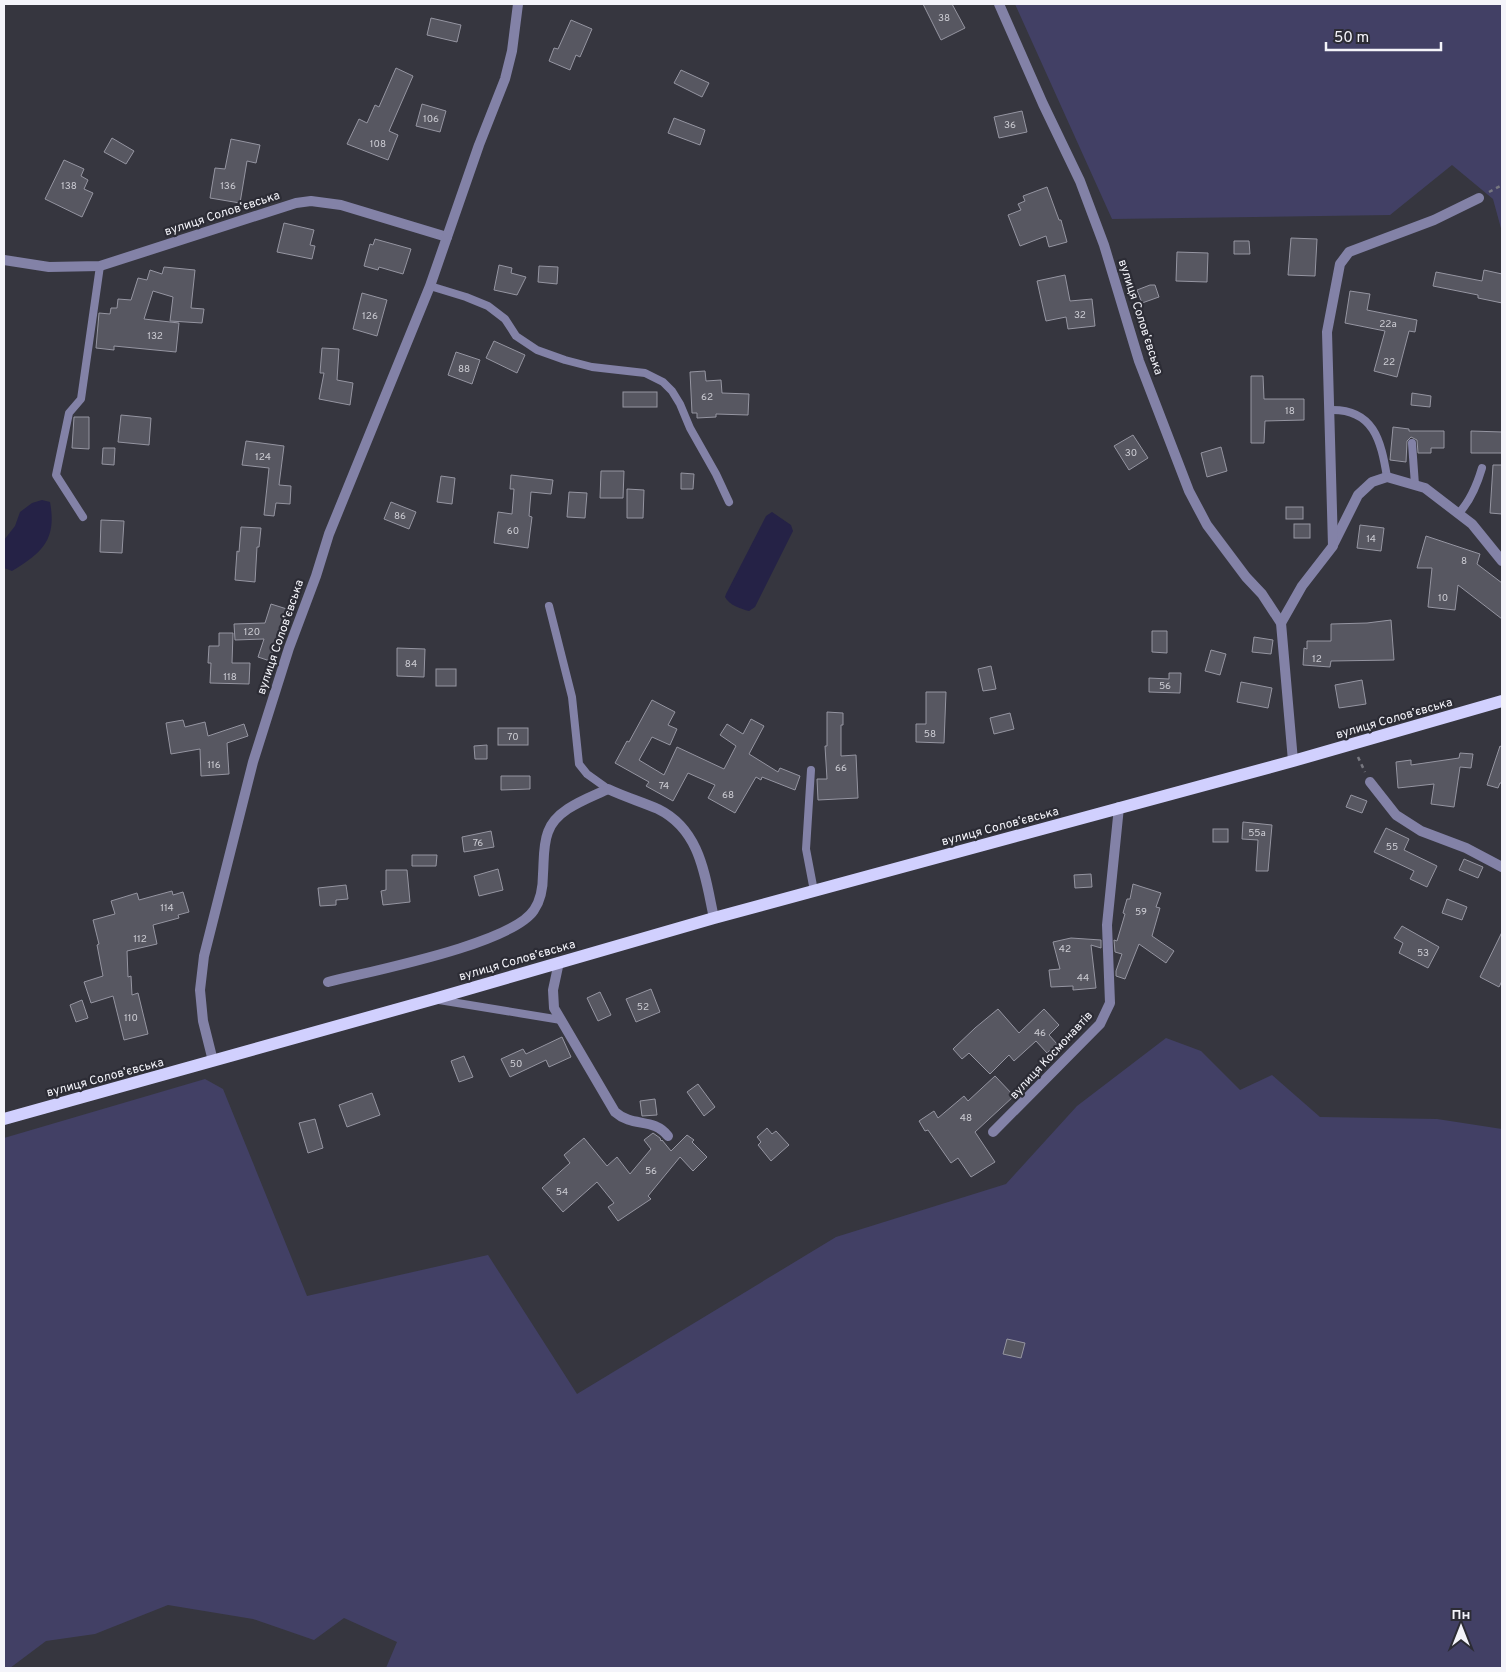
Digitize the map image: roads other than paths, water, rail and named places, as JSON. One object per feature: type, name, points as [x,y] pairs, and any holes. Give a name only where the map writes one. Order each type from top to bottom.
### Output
[{"type":"main road","name":"вулиця Соловʼєвська","points":[[4,1119],[434,999],[714,918],[1293,761],[1502,701]]},
{"type":"street","name":"вулиця Соловʼєвська","points":[[213,1061],[203,1021],[201,998],[204,956],[253,762],[288,648],[316,576],[329,534],[430,286],[505,79],[512,50],[518,4]]},
{"type":"street","name":"вулиця Соловʼєвська","points":[[999,4],[1043,104],[1080,181],[1104,245],[1139,361],[1189,491],[1207,525],[1246,577],[1262,594],[1282,624],[1293,761]]},
{"type":"street","points":[[1333,546],[1327,332],[1340,264],[1350,252],[1434,220],[1479,198]]},
{"type":"street","name":"вулиця Соловʼєвська","points":[[4,260],[49,267],[100,266],[296,203],[311,202],[341,205],[447,237]]},
{"type":"street","points":[[1282,624],[1302,586],[1333,546],[1358,495],[1372,482],[1387,477],[1425,488],[1472,524],[1502,561]]},
{"type":"street","points":[[1370,782],[1396,815],[1421,831],[1466,848],[1502,867]]},
{"type":"street","points":[[328,982],[459,949],[508,931],[524,922],[534,911],[540,898],[546,840],[553,822],[573,806],[608,789],[658,809],[672,817],[684,828],[693,841],[703,865],[714,918]]},
{"type":"street","name":"вулиця Космонавтів","points":[[993,1132],[1100,1024],[1110,1003],[1107,925],[1119,807]]},
{"type":"street","points":[[558,962],[553,983],[553,1000],[560,1020],[615,1112],[620,1116],[641,1124],[658,1126],[668,1136]]},
{"type":"lane","points":[[83,517],[56,474],[69,414],[81,399],[100,266]]},
{"type":"lane","points":[[430,286],[488,306],[505,319],[516,336],[526,344],[544,353],[592,367],[646,373],[664,382],[680,404],[690,428],[716,474],[729,502]]},
{"type":"lane","points":[[1329,410],[1354,412],[1370,425],[1383,454],[1387,477]]},
{"type":"lane","points":[[1412,443],[1415,485]]},
{"type":"lane","points":[[1459,513],[1468,503],[1482,468]]},
{"type":"lane","points":[[549,606],[572,697],[579,764],[588,774],[608,789]]},
{"type":"lane","points":[[811,770],[806,849],[814,891]]},
{"type":"lane","points":[[434,999],[560,1020]]}]
